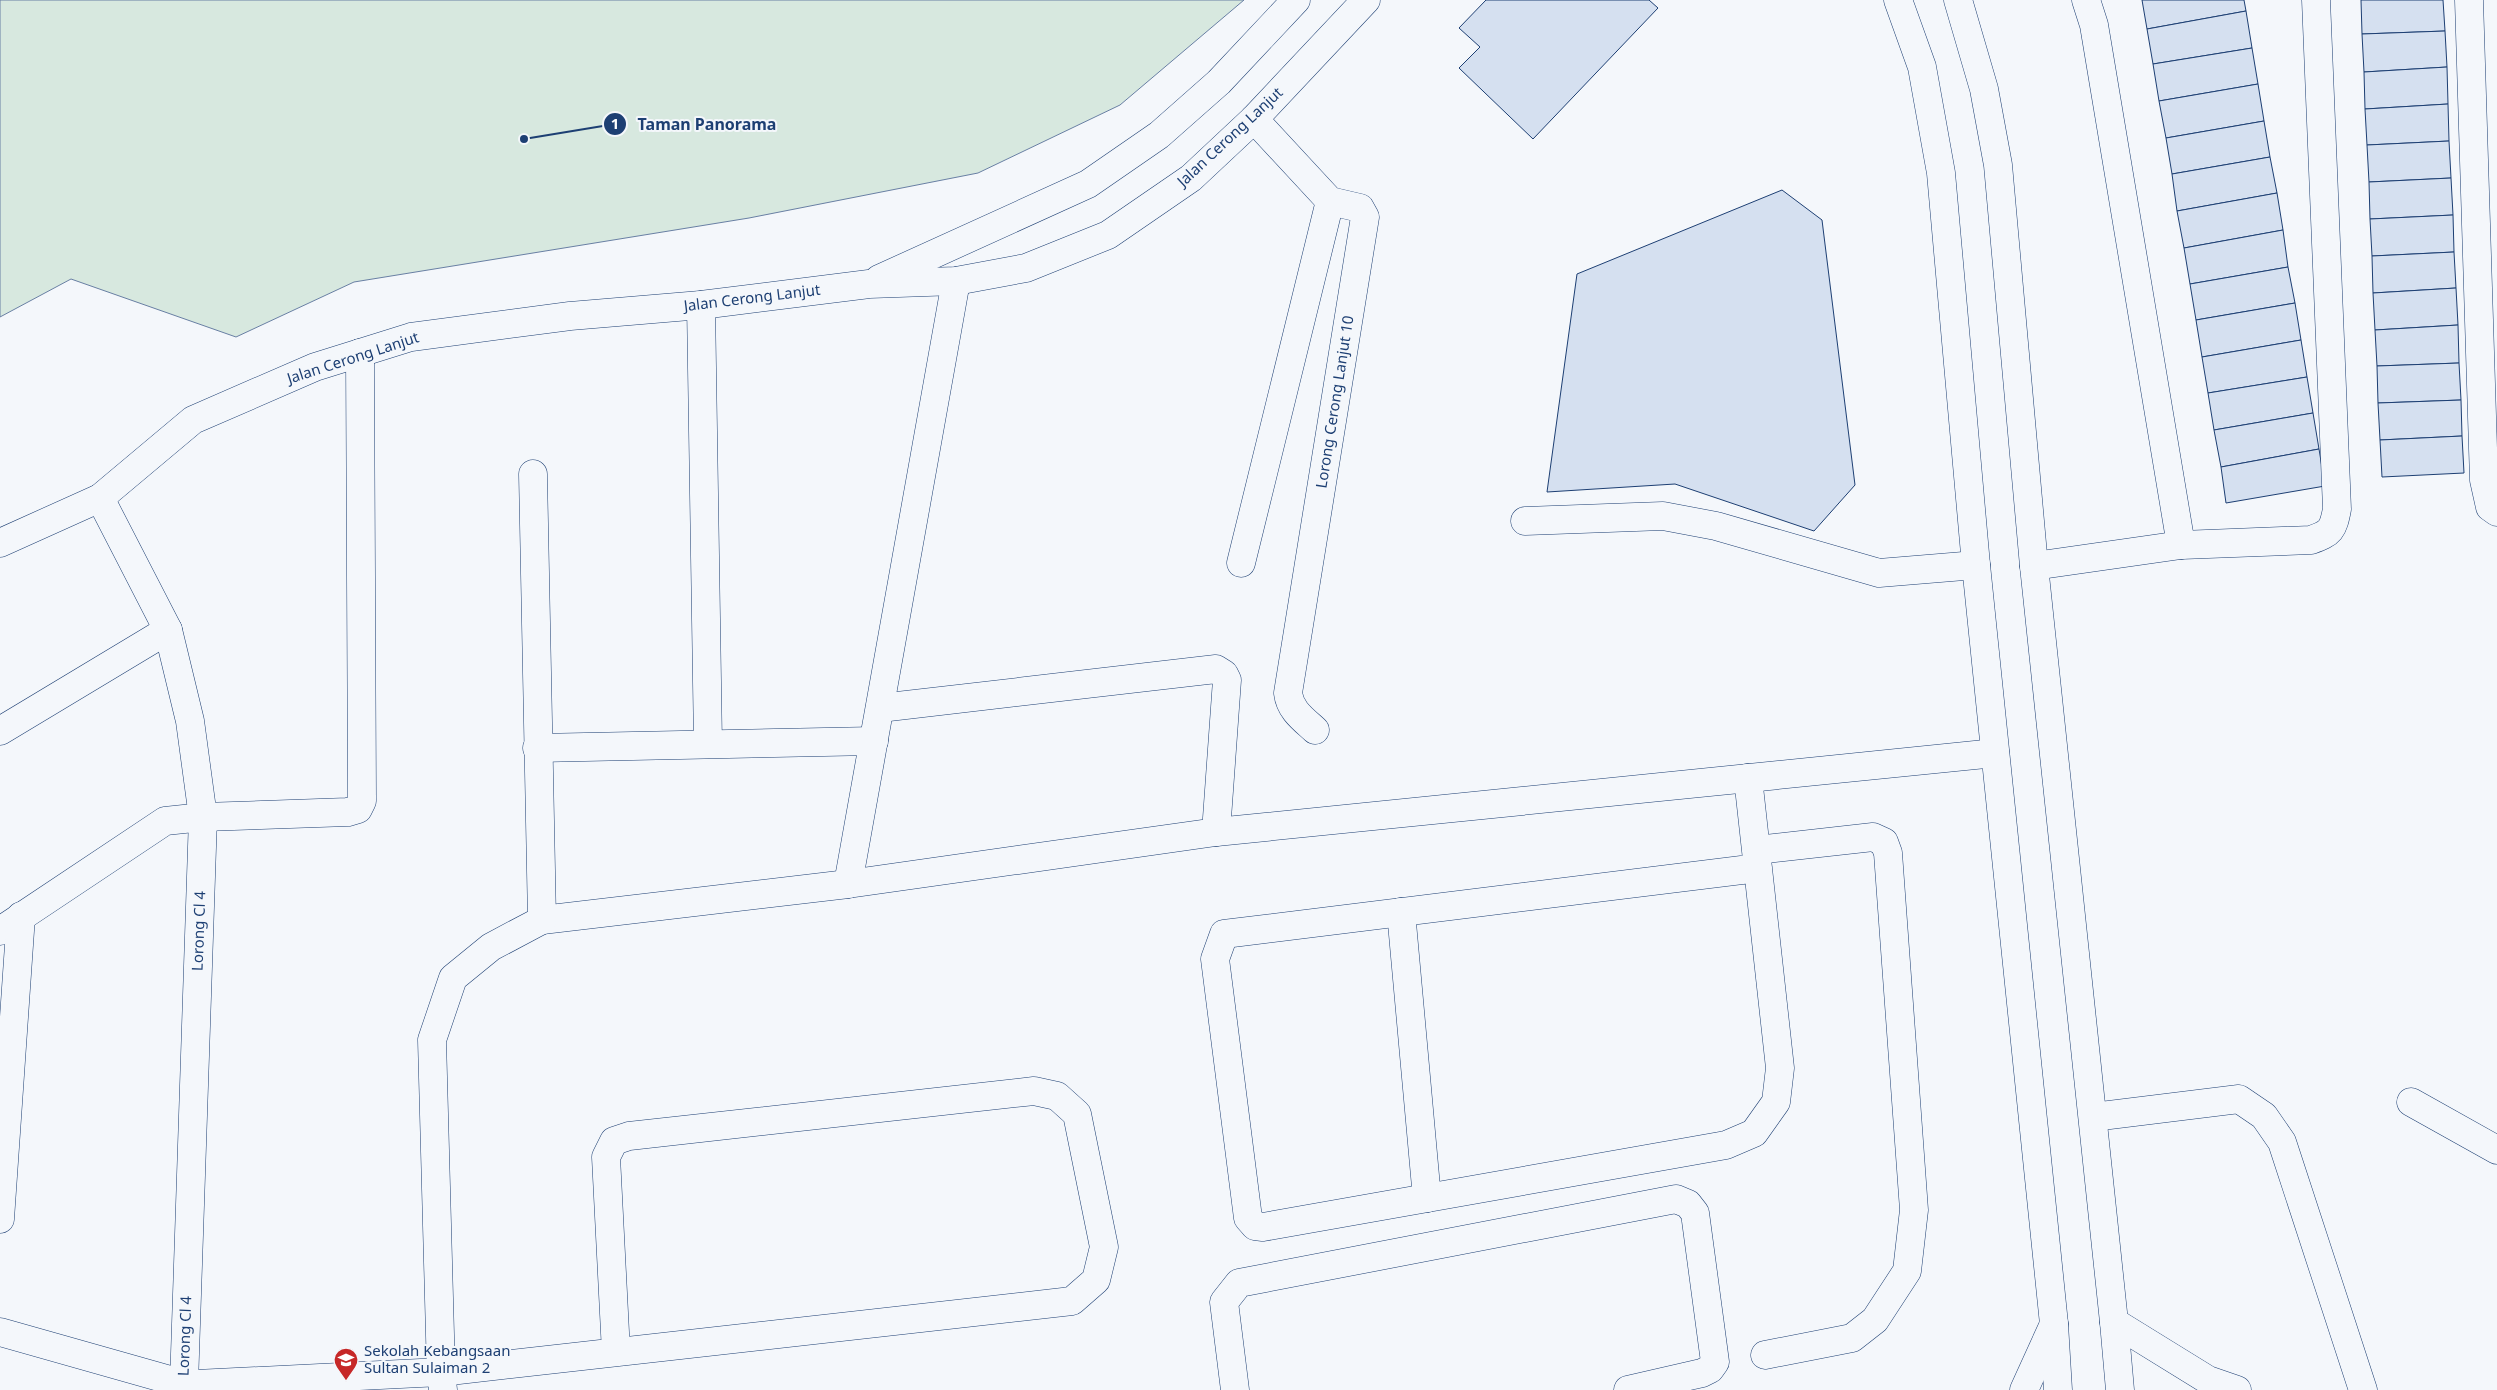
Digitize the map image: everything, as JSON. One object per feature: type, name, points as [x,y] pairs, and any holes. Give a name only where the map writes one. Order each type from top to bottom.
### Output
[{"type":"street","name":"Jalan Cerong Lanjut","points":[[869,284],[1088,184],[1159,135],[1182,115],[1219,82],[1296,0]]},
{"type":"street","name":"Jalan Cerong Lanjut","points":[[0,543],[100,498],[193,420],[315,367],[411,337],[570,316],[701,305],[869,284],[956,281],[1026,268],[1108,235],[1191,178],[1254,118],[1366,0]]},
{"type":"street","points":[[1898,0],[1922,67],[1941,173],[1976,565],[2054,1324],[2058,1390]]},
{"type":"street","points":[[1958,0],[1984,89],[1998,165],[2034,566],[2120,1390]]},
{"type":"street","points":[[2086,0],[2094,25],[2181,545]]},
{"type":"street","points":[[2034,566],[2181,545],[2311,540],[2328,534],[2334,524],[2337,509],[2316,0]]},
{"type":"street","points":[[2469,0],[2484,480],[2490,507],[2497,512]]},
{"type":"street","points":[[1241,562],[1330,201],[1254,118]]},
{"type":"street","name":"Lorong Cerong Lanjut 10","points":[[1315,730],[1297,713],[1289,702],[1288,693],[1365,217],[1360,208],[1330,201]]},
{"type":"street","points":[[848,884],[956,281]]},
{"type":"street","points":[[701,305],[708,744]]},
{"type":"street","points":[[0,1219],[11,923],[164,821],[203,817],[348,812],[358,809],[362,801],[360,353]]},
{"type":"street","points":[[533,474],[537,748],[542,920]]},
{"type":"street","name":"Lorong Cl 4","points":[[100,498],[168,630],[190,721],[203,817],[184,1384]]},
{"type":"street","points":[[1525,521],[1663,516],[1716,526],[1879,573],[1976,565]]},
{"type":"street","points":[[0,731],[168,630]]},
{"type":"street","points":[[880,708],[1216,670],[1224,674],[1227,680],[1216,832]]},
{"type":"street","points":[[537,748],[874,741]]},
{"type":"street","points":[[442,1381],[432,1040],[453,978],[491,947],[542,920],[848,884],[1216,832],[1995,753]]},
{"type":"street","points":[[1748,778],[1757,859],[1780,1068],[1776,1102],[1754,1133],[1726,1145],[1262,1227],[1255,1226],[1248,1218],[1215,959],[1224,934],[1401,912],[1757,859],[1873,838],[1884,842],[1888,853],[1914,1210],[1907,1271],[1875,1320],[1852,1338],[1765,1355]]},
{"type":"street","points":[[1401,912],[1427,1198]]},
{"type":"street","points":[[0,1332],[184,1384],[442,1381],[616,1352],[1072,1301],[1096,1280],[1104,1247],[1077,1114],[1058,1096],[1034,1091],[629,1136],[614,1141],[606,1157],[616,1352]]},
{"type":"street","points":[[2093,1117],[2239,1099],[2264,1116],[2282,1142],[2363,1390]]},
{"type":"street","points":[[2411,1102],[2497,1150]]},
{"type":"street","points":[[1235,1390],[1224,1302],[1239,1283],[1676,1200],[1688,1204],[1695,1214],[1715,1362],[1710,1369],[1702,1373],[1628,1390]]},
{"type":"street","points":[[2114,1322],[2208,1380],[2237,1390]]},
{"type":"street","points":[[2024,1390],[2054,1324]]},
{"type":"shaded area","points":[[0,0],[1244,0],[1120,105],[978,173],[749,218],[354,282],[236,337],[71,279],[0,317]]},
{"type":"building","points":[[1486,0],[1649,0],[1658,8],[1533,139],[1459,68],[1480,47],[1459,28]]},
{"type":"building","points":[[2142,0],[2244,0],[2246,11],[2147,29]]},
{"type":"building","points":[[2361,0],[2443,0],[2445,31],[2362,34]]},
{"type":"building","points":[[2246,11],[2252,48],[2153,64],[2147,29]]},
{"type":"building","points":[[2445,31],[2447,67],[2364,72],[2362,34]]},
{"type":"building","points":[[2252,48],[2258,84],[2159,101],[2153,64]]},
{"type":"building","points":[[2447,67],[2448,104],[2365,109],[2364,72]]},
{"type":"building","points":[[2258,84],[2264,121],[2166,138],[2159,101]]},
{"type":"building","points":[[2448,104],[2449,141],[2367,145],[2365,109]]},
{"type":"building","points":[[2264,121],[2270,157],[2172,174],[2166,138]]},
{"type":"building","points":[[2449,141],[2451,178],[2369,182],[2367,145]]},
{"type":"building","points":[[2270,157],[2277,193],[2177,211],[2172,174]]},
{"type":"building","points":[[2451,178],[2453,215],[2370,219],[2369,182]]},
{"type":"building","points":[[1782,190],[1822,220],[1855,485],[1814,531],[1675,484],[1547,492],[1577,274]]},
{"type":"building","points":[[2277,193],[2283,230],[2184,248],[2177,211]]},
{"type":"building","points":[[2453,215],[2454,252],[2372,256],[2370,219]]},
{"type":"building","points":[[2283,230],[2288,267],[2190,284],[2184,248]]},
{"type":"building","points":[[2454,252],[2456,288],[2373,293],[2372,256]]},
{"type":"building","points":[[2288,267],[2295,303],[2196,320],[2190,284]]},
{"type":"building","points":[[2456,288],[2458,325],[2375,330],[2373,293]]},
{"type":"building","points":[[2295,303],[2301,340],[2202,357],[2196,320]]},
{"type":"building","points":[[2458,325],[2459,363],[2377,366],[2375,330]]},
{"type":"building","points":[[2301,340],[2307,377],[2208,393],[2202,357]]},
{"type":"building","points":[[2459,363],[2461,400],[2378,403],[2377,366]]},
{"type":"building","points":[[2307,377],[2313,413],[2214,430],[2208,393]]},
{"type":"building","points":[[2461,400],[2462,436],[2380,440],[2378,403]]},
{"type":"building","points":[[2313,413],[2319,449],[2221,467],[2214,430]]},
{"type":"building","points":[[2462,436],[2464,473],[2382,477],[2380,440]]},
{"type":"building","points":[[2319,449],[2325,486],[2226,503],[2221,467]]},
{"type":"place","name":"Taman Panorama","points":[[524,139]]},
{"type":"place","name":"Sekolah Kebangsaan Sultan Sulaiman 2","points":[[346,1381]]}]
